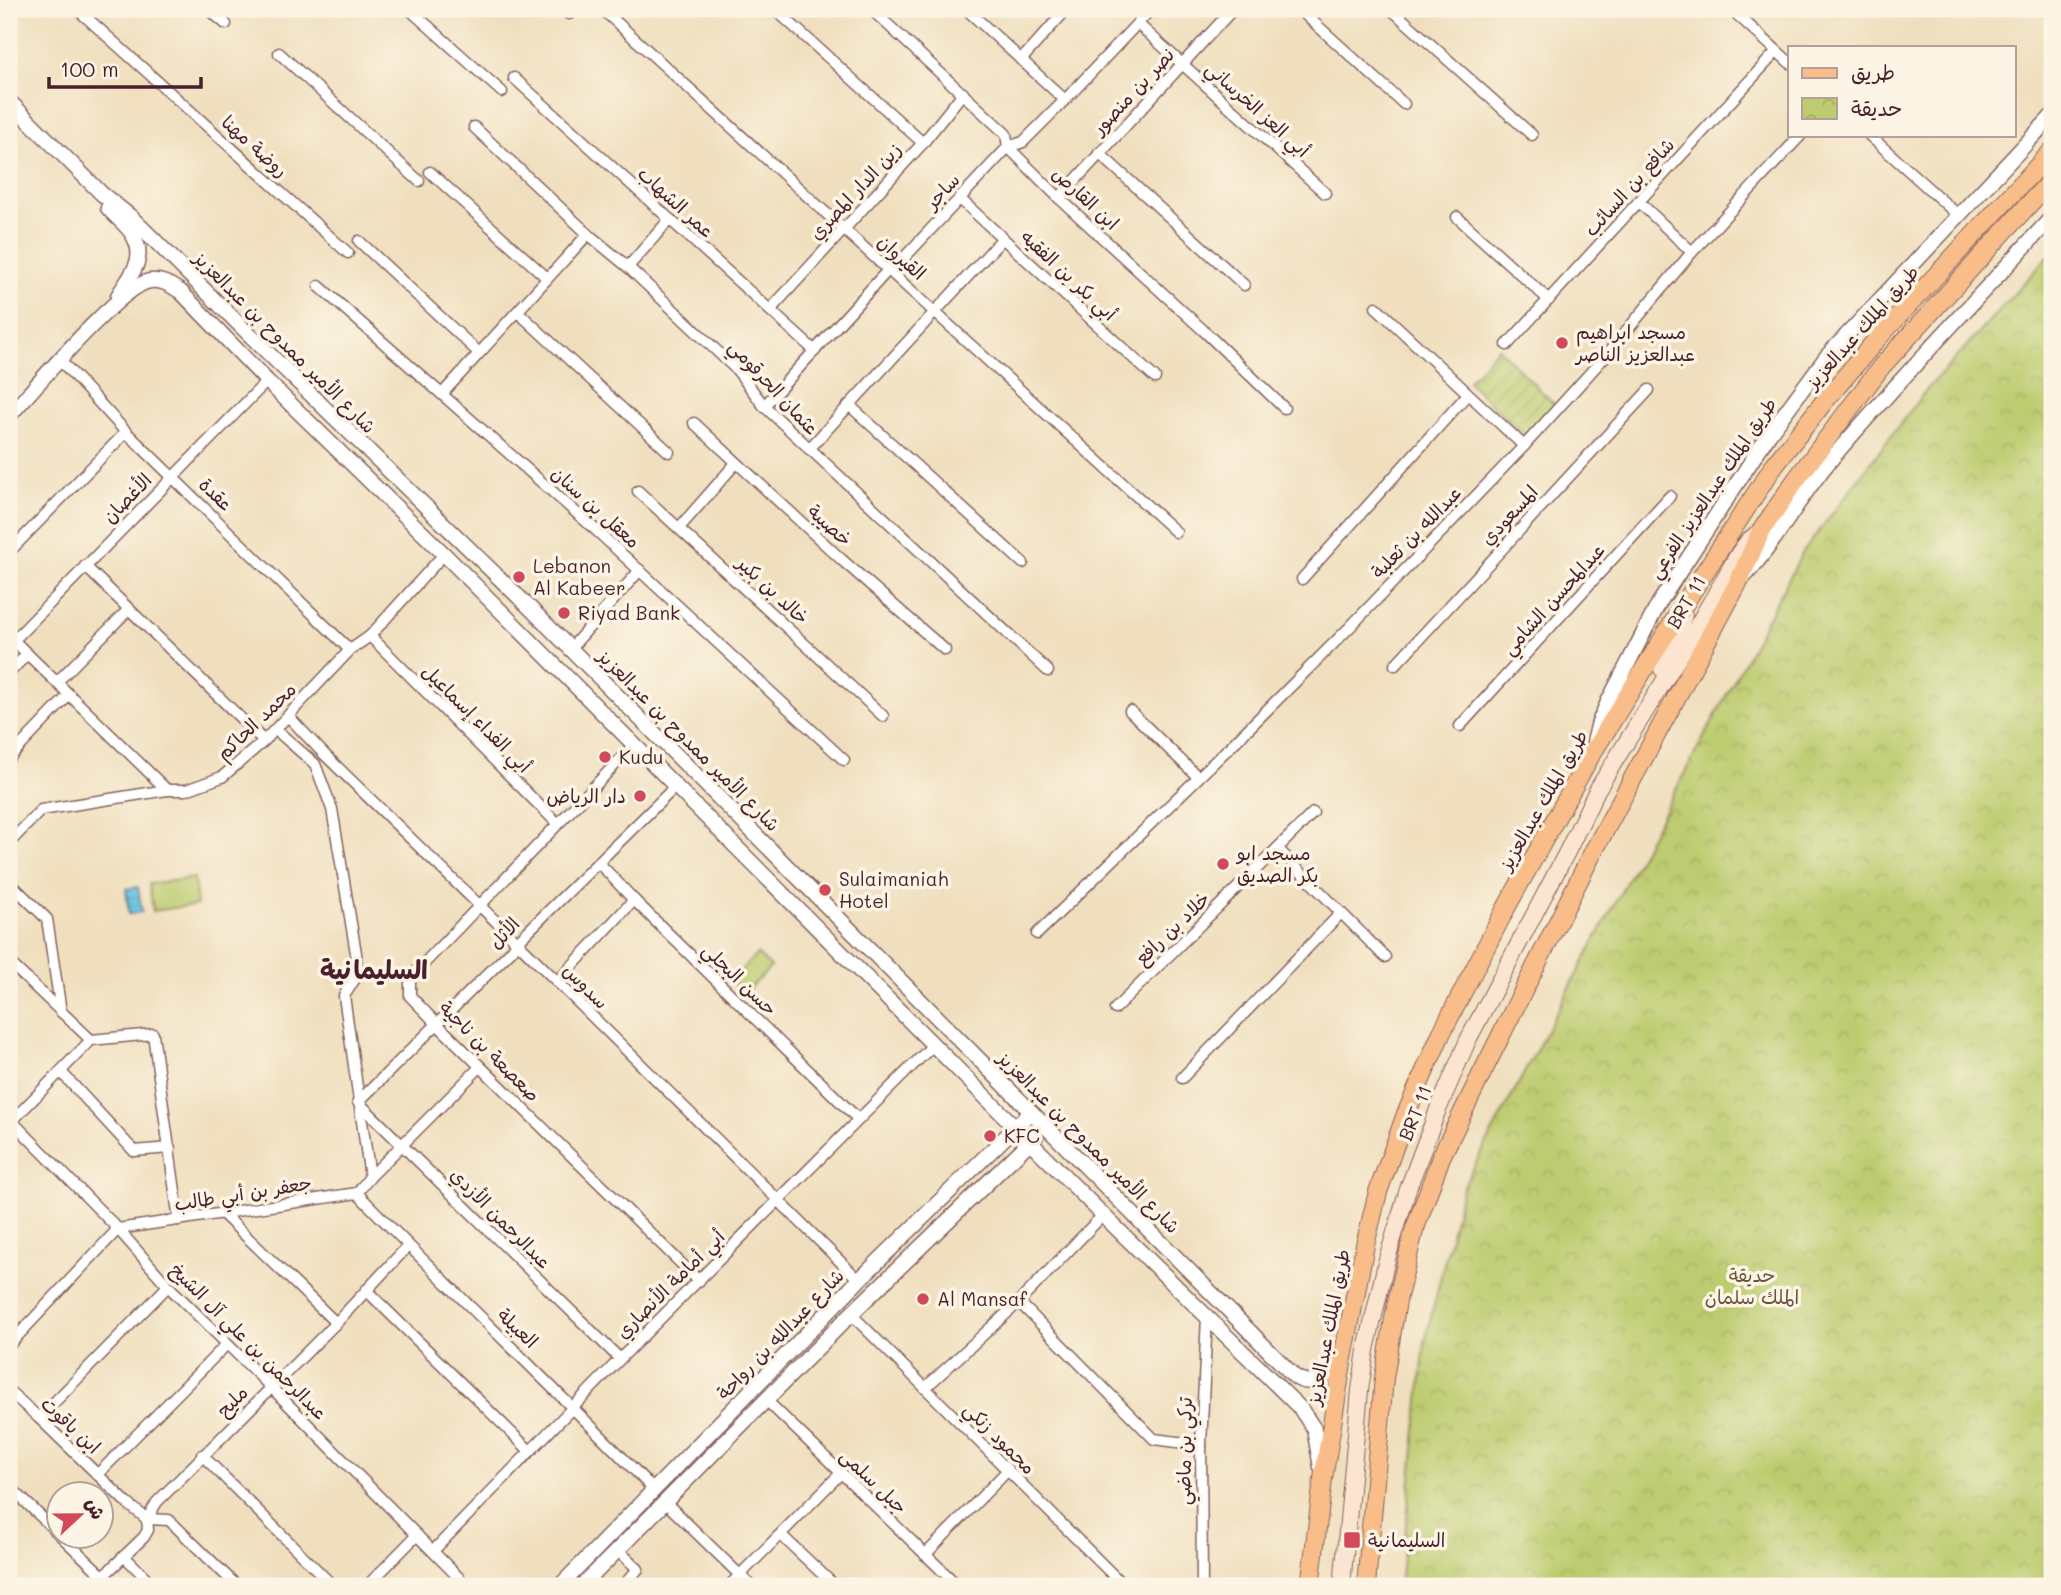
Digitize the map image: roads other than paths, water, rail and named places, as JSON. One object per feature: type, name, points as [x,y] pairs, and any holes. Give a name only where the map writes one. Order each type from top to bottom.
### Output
[{"type":"main road","name":"طريق الملك عبدالعزيز","points":[[1310,1586],[1323,1479],[1342,1363],[1378,1192],[1406,1114],[1441,1034],[1506,908],[1591,755],[1775,464],[1877,339],[2052,151]]},
{"type":"main road","points":[[1366,1586],[1384,1378],[1397,1301],[1414,1231],[1441,1157],[1591,856],[1737,585],[1761,531],[1881,367],[2052,179]]},
{"type":"main road","name":"BRT 11","points":[[1342,1586],[1366,1350],[1387,1259],[1409,1186],[1437,1112],[1468,1040],[1597,790],[1739,553],[1748,541],[1761,531]]},
{"type":"main road","name":"BRT 11","points":[[1652,697],[1693,590]]},
{"type":"street","name":"روضة مهنا","points":[[77,9],[348,253]]},
{"type":"street","points":[[208,9],[226,24]]},
{"type":"street","points":[[409,9],[502,92]]},
{"type":"street","name":"القيروان","points":[[602,9],[1177,532]]},
{"type":"street","name":"ابن القارص","points":[[871,9],[1006,134],[1008,148],[1059,198],[1284,408]]},
{"type":"street","points":[[966,9],[1065,100]]},
{"type":"street","points":[[1021,60],[1068,9]]},
{"type":"street","name":"ساجر","points":[[764,406],[889,269],[902,260],[1008,148],[1023,142],[1151,9]]},
{"type":"street","name":"نصر بن منصور","points":[[1059,198],[1233,9]]},
{"type":"street","points":[[1299,9],[1404,104]]},
{"type":"street","points":[[1391,9],[1532,135]]},
{"type":"street","points":[[1731,9],[1788,61]]},
{"type":"street","points":[[778,12],[923,143]]},
{"type":"street","name":"أبي العز الخرساني","points":[[1138,24],[1325,193]]},
{"type":"street","name":"شافع بن السائب","points":[[1507,345],[1777,51]]},
{"type":"street","points":[[279,53],[419,181]]},
{"type":"street","name":"عمر الشهاب","points":[[514,78],[815,351]]},
{"type":"street","name":"زين الدار المصري","points":[[770,310],[923,143],[963,93]]},
{"type":"street","name":"شارع الأمير ممدوح بن عبدالعزيز","points":[[9,101],[102,194],[131,216],[570,649],[1294,1377],[1299,1381],[1313,1382],[1342,1363]]},
{"type":"street","name":"طريق الملك عبدالعزيز الفرعي","points":[[1591,755],[1599,722],[1659,603],[1769,434],[1827,356],[2052,116]]},
{"type":"street","name":"عثمان الحرقومي","points":[[474,127],[737,370],[764,406],[1048,671]]},
{"type":"street","name":"عبدالله بن ثعلبة","points":[[1037,934],[1351,626],[1524,446],[1609,352],[1692,252],[1800,136]]},
{"type":"street","points":[[1870,136],[1959,216]]},
{"type":"street","points":[[1099,153],[1244,285]]},
{"type":"street","points":[[430,172],[547,278]]},
{"type":"street","points":[[9,416],[114,304],[135,271],[140,255],[135,237],[109,210],[102,194]]},
{"type":"street","name":"أبي بكر بن الفقيه","points":[[959,198],[1156,379]]},
{"type":"street","points":[[1639,202],[1692,252]]},
{"type":"street","points":[[1457,217],[1549,300]]},
{"type":"street","points":[[1737,585],[1759,561],[1826,466],[1903,377],[2052,218]]},
{"type":"street","points":[[628,267],[669,220]]},
{"type":"street","points":[[442,394],[588,234]]},
{"type":"street","points":[[809,449],[1003,238]]},
{"type":"street","points":[[359,241],[479,353]]},
{"type":"street","name":"شارع الأمير ممدوح بن عبدالعزيز","points":[[114,304],[141,284],[152,280],[167,283],[181,292],[1103,1215],[1300,1408],[1314,1429],[1323,1479]]},
{"type":"street","name":"معقل بن سنان","points":[[319,286],[640,570],[844,760]]},
{"type":"street","points":[[1376,307],[1524,446]]},
{"type":"street","points":[[518,312],[669,452]]},
{"type":"street","name":"عقدة","points":[[60,360],[126,432],[350,650]]},
{"type":"street","name":"الأغصان","points":[[11,638],[267,381]]},
{"type":"street","name":"المسعودي","points":[[1395,665],[1649,390]]},
{"type":"street","points":[[1302,579],[1468,394]]},
{"type":"street","points":[[849,405],[1023,563]]},
{"type":"street","name":"خصيبة","points":[[694,423],[945,650]]},
{"type":"street","points":[[9,552],[126,432]]},
{"type":"street","points":[[679,528],[736,463]]},
{"type":"street","name":"خالد بن بكير","points":[[638,491],[883,716]]},
{"type":"street","name":"عبدالمحسن الشامي","points":[[1460,726],[1670,496]]},
{"type":"street","name":"محمد الحاكم","points":[[9,843],[41,810],[167,790],[186,790],[222,777],[276,730],[350,650],[370,636],[444,554]]},
{"type":"street","points":[[85,566],[264,741]]},
{"type":"street","points":[[570,649],[640,570]]},
{"type":"street","points":[[57,682],[129,609]]},
{"type":"street","name":"أبي الفداء إسماعيل","points":[[370,636],[558,824]]},
{"type":"street","points":[[11,638],[167,790]]},
{"type":"street","points":[[9,673],[27,654]]},
{"type":"street","points":[[9,758],[69,695]]},
{"type":"street","points":[[1130,710],[1198,777]]},
{"type":"street","name":"سدوس","points":[[289,717],[859,1280]]},
{"type":"street","points":[[276,730],[315,764],[332,809],[356,953],[356,977],[344,996],[370,1177]]},
{"type":"street","name":"صعصعة بن ناجية","points":[[634,745],[410,978],[410,996],[699,1281]]},
{"type":"street","name":"الأثل","points":[[358,1102],[674,787]]},
{"type":"street","name":"خلاد بن رافع","points":[[1115,1009],[1313,813]]},
{"type":"street","points":[[1278,849],[1385,957]]},
{"type":"street","name":"حسن البجلي","points":[[598,862],[858,1119]]},
{"type":"street","points":[[9,881],[47,919],[61,1013]]},
{"type":"street","points":[[557,982],[634,900]]},
{"type":"street","points":[[1182,1079],[1341,913]]},
{"type":"street","points":[[9,962],[91,1040]]},
{"type":"street","points":[[10,1121],[91,1040],[153,1034],[179,1220]]},
{"type":"street","name":"أبي أمامة الأنصاري","points":[[433,1551],[934,1044]]},
{"type":"street","points":[[357,1192],[480,1067]]},
{"type":"street","points":[[61,1072],[134,1151],[170,1148]]},
{"type":"street","name":"عبدالرحمن الأزدي","points":[[358,1102],[620,1359]]},
{"type":"street","name":"شارع عبدالله بن رواحة","points":[[560,1586],[859,1280],[1031,1112]]},
{"type":"street","name":"عبدالرحمن بن علي آل الشيخ","points":[[10,1121],[118,1229],[168,1286],[467,1586]]},
{"type":"street","name":"شارع عبدالله بن رواحة","points":[[582,1586],[851,1314],[1045,1126]]},
{"type":"street","name":"جعفر بن أبي طالب","points":[[118,1229],[357,1192]]},
{"type":"street","name":"العبيلة","points":[[357,1192],[654,1490]]},
{"type":"street","points":[[223,1214],[335,1323]]},
{"type":"street","points":[[925,1388],[1018,1301],[1103,1215]]},
{"type":"street","points":[[9,1345],[118,1229]]},
{"type":"street","name":"مليح","points":[[93,1586],[144,1537],[148,1530],[147,1519],[157,1502],[335,1323],[408,1245]]},
{"type":"street","points":[[39,1418],[168,1286]]},
{"type":"street","points":[[366,1290],[530,1451]]},
{"type":"street","points":[[1018,1301],[1154,1439],[1200,1445]]},
{"type":"street","name":"محمود زنكي","points":[[851,1314],[1121,1585]]},
{"type":"street","name":"تركي بن ماضي","points":[[1202,1586],[1200,1445],[1207,1316]]},
{"type":"street","points":[[98,1474],[227,1344]]},
{"type":"street","name":"ابن ياقوت","points":[[9,1391],[127,1503],[147,1519],[169,1520],[237,1586]]},
{"type":"street","name":"جبل سلمى","points":[[766,1401],[958,1586]]},
{"type":"street","points":[[202,1455],[333,1586]]},
{"type":"street","points":[[925,1555],[1008,1470]]},
{"type":"street","points":[[729,1586],[841,1473]]},
{"type":"street","points":[[9,1486],[46,1522]]},
{"type":"street","points":[[665,1502],[751,1586]]},
{"type":"street","points":[[367,1586],[417,1535]]},
{"type":"street","points":[[781,1535],[835,1586]]},
{"type":"street","points":[[76,1550],[103,1576]]},
{"type":"street","points":[[618,1550],[638,1569],[623,1586]]},
{"type":"street","points":[[124,1556],[154,1586]]},
{"type":"water","points":[[138,887],[142,912],[129,914],[126,889]]},
{"type":"place","name":"مسجد ابراهيم عبدالعزيز الناصر","points":[[1562,343]]},
{"type":"place","name":"Lebanon Al Kabeer","points":[[519,577]]},
{"type":"place","name":"Riyad Bank","points":[[564,613]]},
{"type":"place","name":"Kudu","points":[[605,757]]},
{"type":"place","name":"دار الرياض","points":[[640,796]]},
{"type":"place","name":"مسجد ابو بكر الصديق","points":[[1223,864]]},
{"type":"place","name":"Sulaimaniah Hotel","points":[[825,890]]},
{"type":"place","name":"KFC","points":[[990,1136]]},
{"type":"place","name":"Al Mansaf","points":[[923,1299]]},
{"type":"place","name":"السليمانية","points":[[1352,1540]]},
{"type":"district","name":"السليمانية","points":[[374,970]]},
{"type":"park label","name":"حديقة الملك سلمان","points":[[1752,1286]]}]
